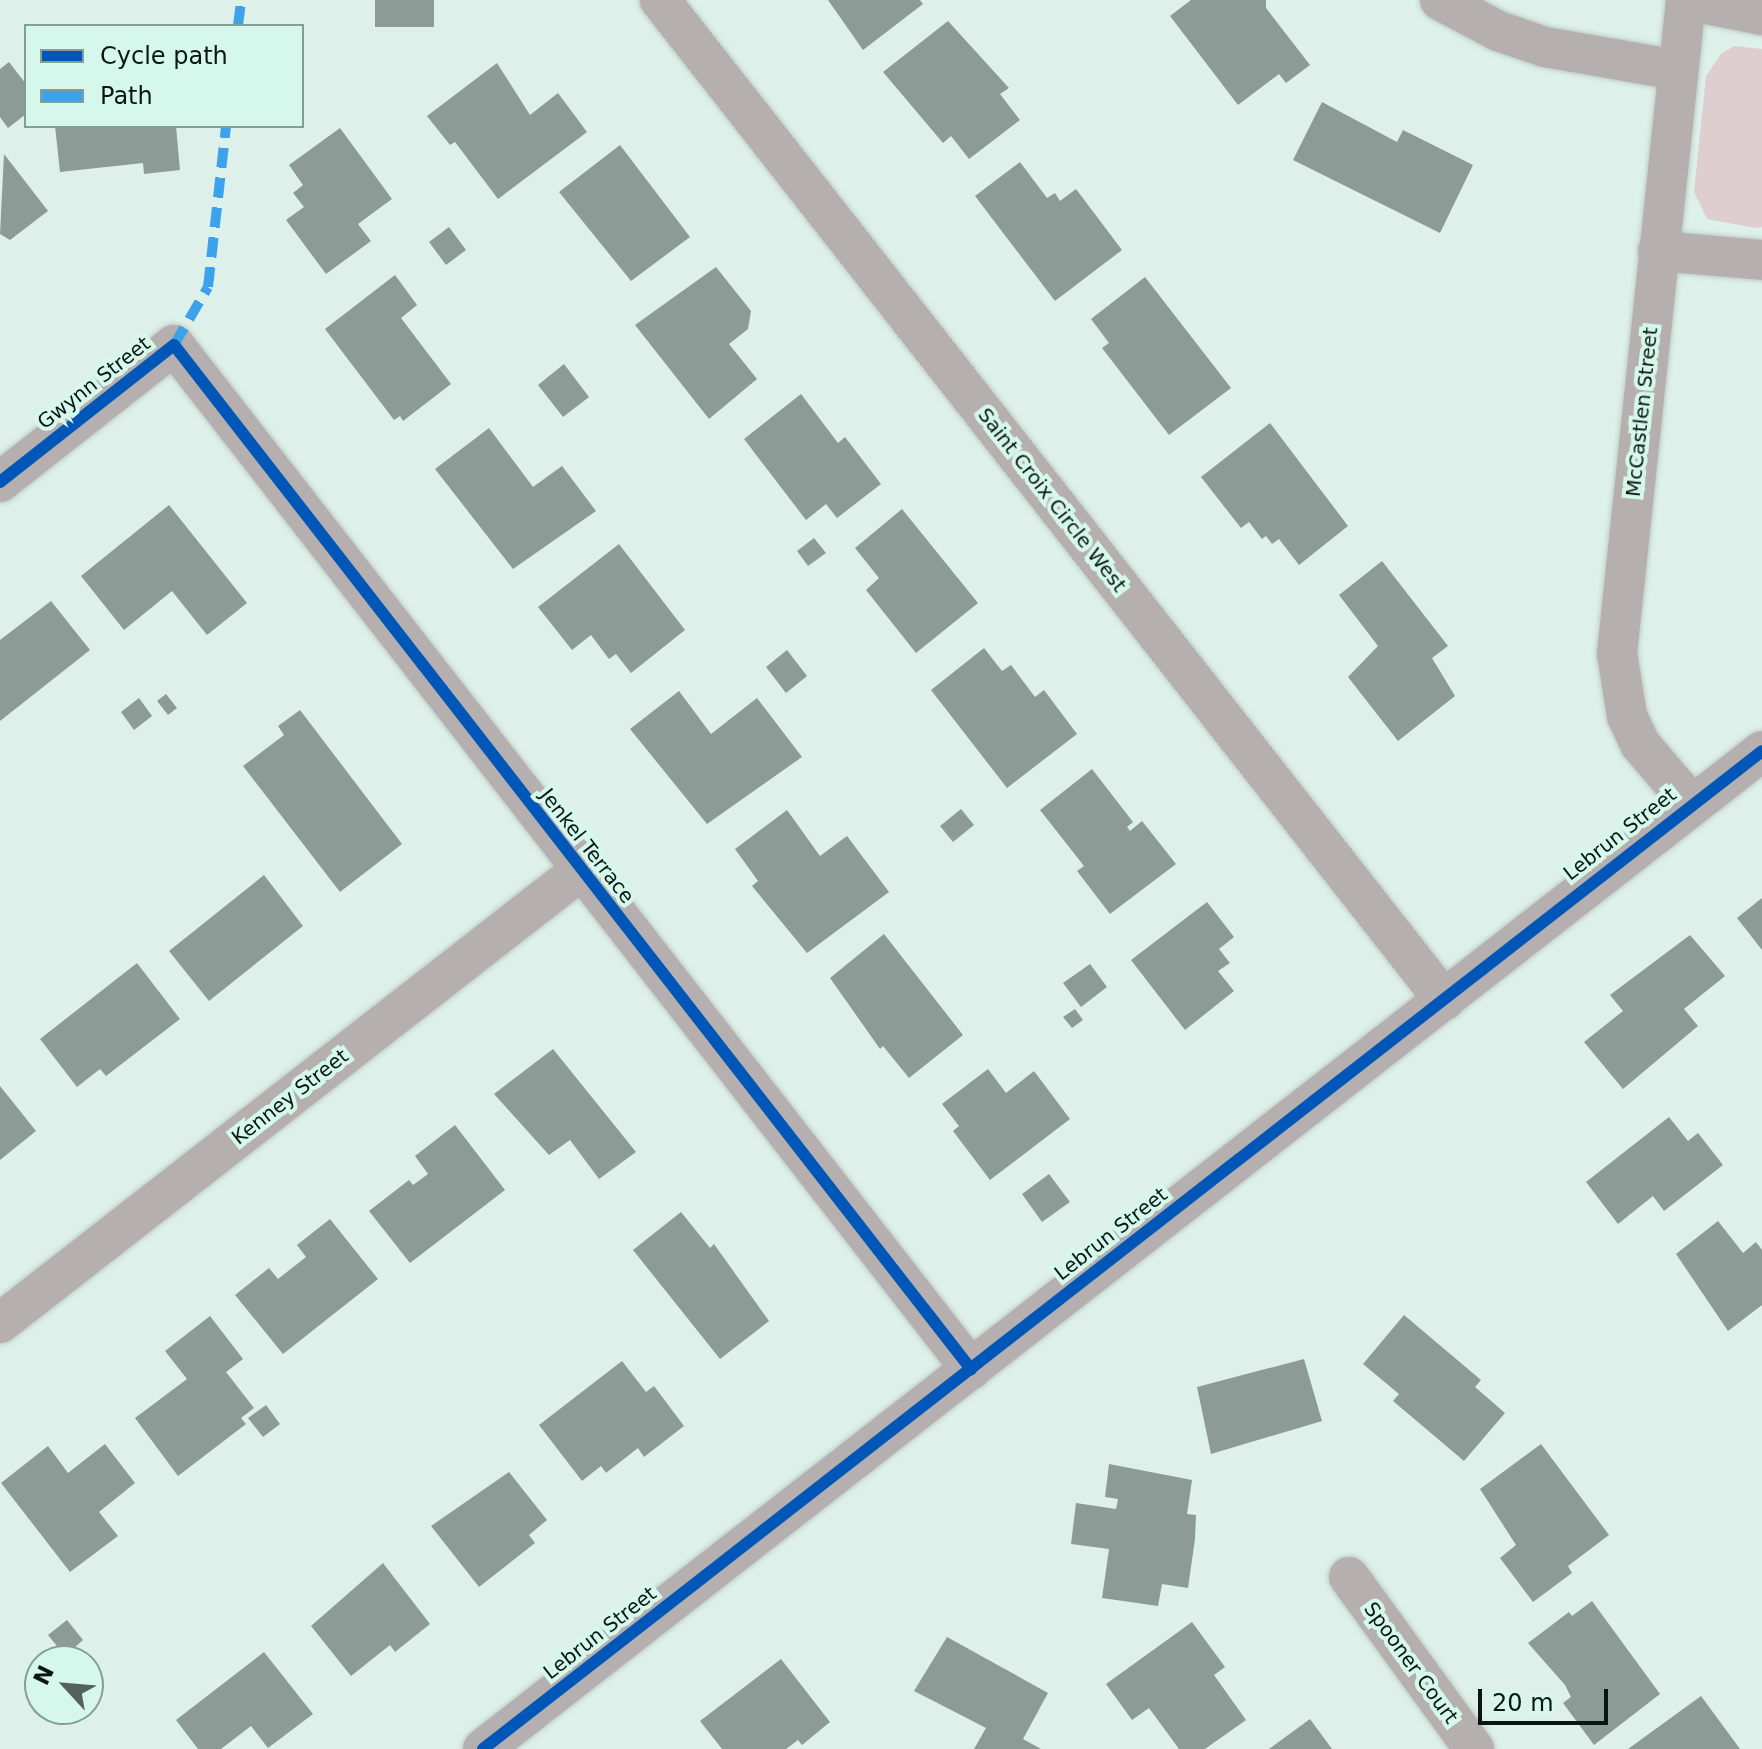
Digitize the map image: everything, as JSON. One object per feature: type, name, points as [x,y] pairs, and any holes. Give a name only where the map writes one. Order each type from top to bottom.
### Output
[{"type":"street","name":"Saint Croix Circle West","points":[[660,0],[1444,1000]]},
{"type":"street","points":[[1440,0],[1498,31],[1545,47],[1677,70]]},
{"type":"street","points":[[1687,0],[1762,15]]},
{"type":"street","name":"McCastlen Street","points":[[1687,0],[1677,70],[1617,653],[1627,716],[1640,744],[1691,804]]},
{"type":"street","points":[[1658,251],[1762,260]]},
{"type":"street","name":"Gwynn Street","points":[[0,482],[174,345]]},
{"type":"street","name":"Jenkel Terrace","points":[[174,345],[580,871],[971,1369]]},
{"type":"street","name":"Lebrun Street","points":[[483,1749],[1762,751]]},
{"type":"street","name":"Kenney Street","points":[[0,1323],[580,871]]},
{"type":"street","name":"Spooner Court","points":[[1349,1577],[1474,1749]]},
{"type":"shaded area","points":[[1734,46],[1762,49],[1762,227],[1755,228],[1707,219],[1694,192],[1706,76],[1721,54]]},
{"type":"building","points":[[375,0],[434,0],[434,27],[375,27]]},
{"type":"building","points":[[828,0],[920,0],[923,4],[863,50]]},
{"type":"building","points":[[1191,0],[1266,0],[1266,8],[1310,65],[1286,83],[1279,74],[1238,105],[1170,16]]},
{"type":"building","points":[[948,21],[1009,88],[1000,94],[1020,120],[969,159],[951,136],[943,143],[883,72]]},
{"type":"building","points":[[9,62],[24,81],[24,116],[8,128],[0,117],[0,69]]},
{"type":"building","points":[[497,63],[530,115],[558,93],[587,132],[498,199],[455,142],[450,145],[427,116]]},
{"type":"building","points":[[1322,102],[1397,142],[1403,130],[1473,165],[1440,233],[1293,160]]},
{"type":"building","points":[[55,128],[176,128],[180,170],[144,174],[143,163],[60,172]]},
{"type":"building","points":[[340,128],[392,199],[358,224],[371,241],[326,274],[286,220],[304,207],[293,193],[303,185],[289,165]]},
{"type":"building","points":[[620,145],[690,237],[631,281],[559,192]]},
{"type":"building","points":[[4,154],[48,211],[10,240],[0,234]]},
{"type":"building","points":[[1020,162],[1047,198],[1055,193],[1060,201],[1076,189],[1122,250],[1055,301],[975,196]]},
{"type":"building","points":[[449,227],[466,250],[446,265],[429,242]]},
{"type":"building","points":[[716,267],[751,311],[748,329],[729,344],[757,379],[709,419],[635,325]]},
{"type":"building","points":[[395,275],[417,305],[401,318],[451,384],[403,421],[400,416],[394,420],[325,329]]},
{"type":"building","points":[[1145,277],[1231,388],[1169,435],[1102,348],[1109,343],[1091,319]]},
{"type":"building","points":[[564,364],[589,397],[563,417],[538,385]]},
{"type":"building","points":[[801,394],[838,443],[845,437],[881,484],[837,518],[826,504],[806,520],[744,439]]},
{"type":"building","points":[[1270,423],[1348,526],[1299,565],[1279,539],[1272,544],[1266,536],[1262,539],[1249,522],[1241,528],[1201,477]]},
{"type":"building","points":[[489,428],[533,487],[562,466],[596,511],[513,569],[435,469]]},
{"type":"building","points":[[169,505],[247,603],[207,635],[172,591],[124,630],[81,576]]},
{"type":"building","points":[[902,509],[978,603],[916,653],[866,590],[879,578],[855,548]]},
{"type":"building","points":[[814,538],[826,553],[808,566],[797,551]]},
{"type":"building","points":[[619,544],[685,630],[631,673],[616,654],[609,659],[591,635],[572,650],[538,607]]},
{"type":"building","points":[[1382,561],[1448,646],[1432,658],[1455,696],[1398,741],[1348,677],[1378,646],[1339,595]]},
{"type":"building","points":[[51,601],[90,650],[0,721],[0,640]]},
{"type":"building","points":[[984,648],[1002,671],[1011,665],[1035,697],[1044,690],[1077,734],[1007,788],[931,690]]},
{"type":"building","points":[[787,650],[807,676],[786,693],[766,667]]},
{"type":"building","points":[[679,691],[711,734],[757,698],[802,757],[707,824],[630,729]]},
{"type":"building","points":[[166,694],[177,708],[168,715],[157,701]]},
{"type":"building","points":[[139,698],[152,716],[134,730],[121,712]]},
{"type":"building","points":[[300,710],[402,844],[340,892],[243,766],[284,735],[278,726]]},
{"type":"building","points":[[1092,769],[1133,822],[1127,827],[1130,831],[1142,821],[1176,864],[1110,914],[1077,871],[1084,866],[1040,810]]},
{"type":"building","points":[[961,809],[974,825],[953,842],[940,826]]},
{"type":"building","points":[[787,810],[820,856],[847,836],[889,892],[807,953],[752,886],[758,881],[735,849]]},
{"type":"building","points":[[264,875],[303,926],[209,1001],[169,951]]},
{"type":"building","points":[[1762,898],[1762,950],[1737,918]]},
{"type":"building","points":[[1207,902],[1234,937],[1219,949],[1230,963],[1218,971],[1234,991],[1185,1030],[1131,960]]},
{"type":"building","points":[[884,934],[963,1035],[909,1078],[883,1046],[880,1049],[830,978]]},
{"type":"building","points":[[1690,935],[1725,976],[1684,1009],[1698,1026],[1623,1089],[1584,1042],[1623,1011],[1610,995]]},
{"type":"building","points":[[137,963],[180,1019],[106,1076],[100,1069],[77,1087],[40,1039]]},
{"type":"building","points":[[1090,964],[1107,987],[1081,1007],[1063,983]]},
{"type":"building","points":[[1075,1009],[1083,1020],[1072,1028],[1063,1017]]},
{"type":"building","points":[[553,1049],[636,1152],[599,1179],[570,1140],[549,1155],[494,1094]]},
{"type":"building","points":[[988,1069],[1006,1093],[1034,1071],[1070,1119],[990,1180],[953,1131],[959,1126],[942,1104]]},
{"type":"building","points":[[0,1086],[36,1131],[0,1160]]},
{"type":"building","points":[[1669,1117],[1688,1141],[1698,1133],[1723,1165],[1664,1211],[1653,1196],[1618,1224],[1586,1182]]},
{"type":"building","points":[[455,1125],[505,1190],[410,1263],[369,1211],[409,1180],[413,1185],[428,1174],[415,1156]]},
{"type":"building","points":[[1049,1174],[1070,1202],[1042,1222],[1022,1194]]},
{"type":"building","points":[[681,1212],[710,1248],[714,1244],[769,1321],[720,1359],[633,1250]]},
{"type":"building","points":[[330,1219],[378,1279],[283,1354],[235,1295],[269,1268],[278,1279],[306,1257],[297,1245]]},
{"type":"building","points":[[1718,1221],[1743,1253],[1756,1242],[1762,1250],[1762,1305],[1728,1331],[1676,1254]]},
{"type":"building","points":[[1404,1315],[1481,1380],[1475,1387],[1505,1413],[1464,1461],[1393,1401],[1399,1394],[1363,1364]]},
{"type":"building","points":[[210,1316],[243,1359],[226,1372],[254,1408],[241,1418],[246,1424],[178,1476],[135,1418],[187,1379],[165,1351]]},
{"type":"building","points":[[1304,1359],[1322,1421],[1211,1454],[1197,1387]]},
{"type":"building","points":[[622,1361],[646,1392],[654,1386],[684,1426],[644,1457],[638,1448],[606,1473],[601,1466],[582,1481],[539,1425]]},
{"type":"building","points":[[266,1405],[280,1424],[263,1437],[248,1418]]},
{"type":"building","points":[[105,1444],[135,1483],[99,1512],[118,1536],[70,1572],[1,1483],[48,1446],[68,1473]]},
{"type":"building","points":[[1541,1444],[1609,1535],[1568,1566],[1572,1573],[1533,1602],[1500,1558],[1516,1545],[1480,1489]]},
{"type":"building","points":[[1109,1464],[1192,1480],[1187,1514],[1196,1515],[1188,1588],[1162,1584],[1158,1606],[1102,1598],[1109,1549],[1071,1544],[1076,1503],[1116,1509],[1118,1499],[1105,1497]]},
{"type":"building","points":[[509,1472],[547,1520],[529,1535],[535,1543],[479,1587],[431,1526]]},
{"type":"building","points":[[383,1563],[430,1624],[395,1652],[390,1645],[351,1676],[311,1626]]},
{"type":"building","points":[[1592,1601],[1660,1694],[1594,1745],[1563,1703],[1571,1697],[1565,1685],[1528,1643],[1569,1612],[1572,1616]]},
{"type":"building","points":[[67,1620],[83,1640],[77,1645],[56,1645],[48,1635]]},
{"type":"building","points":[[1192,1622],[1225,1667],[1214,1675],[1246,1720],[1205,1749],[1179,1749],[1149,1708],[1132,1720],[1106,1684]]},
{"type":"building","points":[[947,1637],[1048,1693],[1023,1739],[1041,1749],[974,1749],[986,1728],[914,1691]]},
{"type":"building","points":[[264,1652],[313,1714],[268,1748],[251,1726],[221,1749],[198,1749],[176,1720]]},
{"type":"building","points":[[781,1659],[830,1722],[802,1745],[798,1740],[786,1749],[722,1749],[700,1721]]},
{"type":"building","points":[[1701,1696],[1740,1749],[1628,1749]]},
{"type":"building","points":[[1310,1719],[1332,1749],[1269,1749]]},
{"type":"marked path","points":[[238,24],[241,0]]},
{"type":"marked path","points":[[174,345],[208,287],[226,128]]},
{"type":"cycle path","points":[[0,482],[174,345],[971,1369]]},
{"type":"cycle path","points":[[483,1749],[1762,751]]}]
